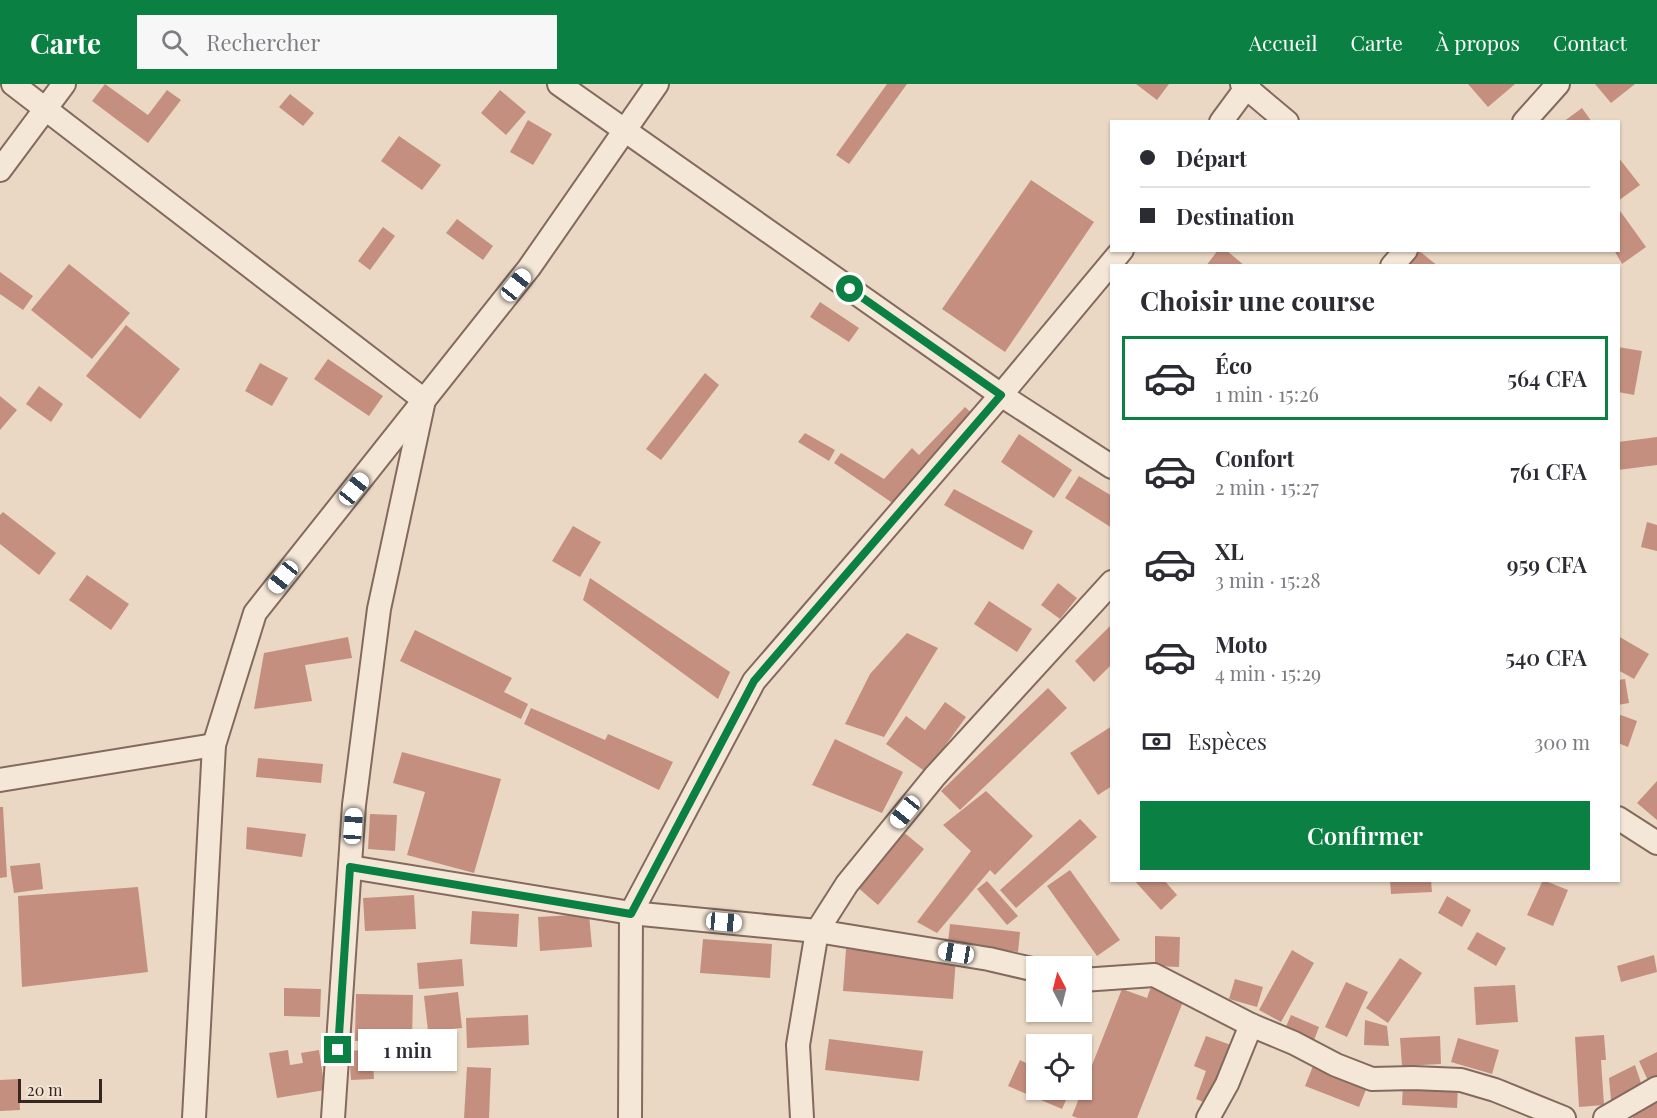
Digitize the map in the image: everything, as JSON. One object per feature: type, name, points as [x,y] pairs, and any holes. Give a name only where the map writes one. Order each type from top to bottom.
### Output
[{"type":"street","points":[[13,84],[424,400]]},
{"type":"street","points":[[0,170],[64,84]]},
{"type":"street","points":[[559,84],[1001,395],[1110,466]]},
{"type":"street","points":[[194,1118],[214,744],[255,613],[530,268],[657,84]]},
{"type":"street","points":[[1526,120],[1558,84]]},
{"type":"street","points":[[1222,120],[1246,85],[1285,120]]},
{"type":"street","points":[[1110,264],[1120,252]]},
{"type":"street","points":[[1394,264],[1404,252]]},
{"type":"street","points":[[630,1118],[631,914],[754,681],[1001,395],[1110,264]]},
{"type":"street","points":[[333,1118],[354,805],[379,609],[424,400]]},
{"type":"street","points":[[802,1118],[798,1045],[818,930],[847,884],[935,776],[1110,584]]},
{"type":"street","points":[[0,780],[214,744]]},
{"type":"street","points":[[1620,819],[1657,843]]},
{"type":"street","points":[[350,867],[631,914],[818,930],[979,957],[1026,968]]},
{"type":"street","points":[[1092,979],[1154,975],[1251,1025],[1294,1043],[1336,1065],[1372,1079],[1413,1077],[1461,1080],[1495,1090],[1564,1118]]},
{"type":"street","points":[[1208,1118],[1227,1084],[1251,1025]]},
{"type":"street","points":[[1605,1118],[1657,1088]]},
{"type":"building","points":[[105,84],[148,115],[167,90],[181,100],[148,143],[92,101]]},
{"type":"building","points":[[887,84],[907,84],[849,164],[836,155]]},
{"type":"building","points":[[1136,84],[1169,84],[1157,100]]},
{"type":"building","points":[[1468,84],[1515,84],[1488,107]]},
{"type":"building","points":[[1595,84],[1635,84],[1611,103]]},
{"type":"building","points":[[500,90],[526,112],[506,135],[481,113]]},
{"type":"building","points":[[290,94],[314,113],[303,126],[279,107]]},
{"type":"building","points":[[1582,108],[1591,120],[1566,120]]},
{"type":"building","points":[[528,120],[552,134],[533,165],[510,152]]},
{"type":"building","points":[[399,136],[441,165],[422,190],[381,161]]},
{"type":"building","points":[[1620,160],[1640,185],[1620,200]]},
{"type":"building","points":[[1031,180],[1094,222],[1005,352],[942,309]]},
{"type":"building","points":[[1620,211],[1646,247],[1622,264],[1615,252],[1620,252]]},
{"type":"building","points":[[457,219],[493,246],[483,260],[446,233]]},
{"type":"building","points":[[383,227],[395,236],[370,270],[358,261]]},
{"type":"building","points":[[1216,252],[1228,252],[1243,264],[1208,264]]},
{"type":"building","points":[[1414,252],[1420,252],[1436,264],[1404,264]]},
{"type":"building","points":[[69,264],[130,313],[92,359],[31,310]]},
{"type":"building","points":[[0,272],[33,296],[23,310],[0,294]]},
{"type":"building","points":[[820,302],[859,328],[849,342],[810,317]]},
{"type":"building","points":[[126,325],[180,369],[140,419],[86,376]]},
{"type":"building","points":[[1620,347],[1642,351],[1634,395],[1620,392]]},
{"type":"building","points":[[328,359],[383,396],[369,416],[314,379]]},
{"type":"building","points":[[260,363],[288,378],[272,406],[245,391]]},
{"type":"building","points":[[705,373],[719,385],[661,460],[646,449]]},
{"type":"building","points":[[39,386],[63,404],[51,422],[26,404]]},
{"type":"building","points":[[0,396],[17,410],[0,430]]},
{"type":"building","points":[[965,407],[977,418],[894,504],[834,463],[841,453],[884,479],[912,448],[919,455]]},
{"type":"building","points":[[805,433],[835,450],[829,461],[798,442]]},
{"type":"building","points":[[1019,434],[1072,470],[1054,498],[1001,462]]},
{"type":"building","points":[[1657,437],[1657,465],[1620,470],[1620,442]]},
{"type":"building","points":[[1079,476],[1110,495],[1110,527],[1065,498]]},
{"type":"building","points":[[954,489],[1033,531],[1023,550],[944,505]]},
{"type":"building","points":[[3,512],[56,553],[39,575],[0,544],[0,515]]},
{"type":"building","points":[[1647,522],[1657,525],[1657,551],[1641,547]]},
{"type":"building","points":[[573,526],[601,542],[580,577],[552,561]]},
{"type":"building","points":[[87,575],[129,604],[111,630],[69,600]]},
{"type":"building","points":[[590,578],[730,672],[718,699],[583,600]]},
{"type":"building","points":[[1058,583],[1077,598],[1060,619],[1041,605]]},
{"type":"building","points":[[989,601],[1032,629],[1017,652],[974,624]]},
{"type":"building","points":[[1110,626],[1110,666],[1094,682],[1075,661]]},
{"type":"building","points":[[415,630],[512,678],[504,692],[528,704],[521,719],[400,661]]},
{"type":"building","points":[[907,633],[938,648],[884,737],[845,724],[870,674]]},
{"type":"building","points":[[348,637],[352,658],[305,665],[312,701],[254,709],[264,653]]},
{"type":"building","points":[[1620,637],[1649,654],[1634,679],[1620,671]]},
{"type":"building","points":[[1625,679],[1629,703],[1620,705],[1620,680]]},
{"type":"building","points":[[1048,688],[1067,708],[960,810],[941,791]]},
{"type":"building","points":[[945,702],[966,717],[926,772],[886,744],[906,716],[925,730]]},
{"type":"building","points":[[531,708],[605,740],[608,734],[673,762],[659,790],[524,724]]},
{"type":"building","points":[[1620,715],[1637,721],[1628,747],[1620,744]]},
{"type":"building","points":[[1110,727],[1110,787],[1098,795],[1070,753]]},
{"type":"building","points":[[835,739],[903,772],[882,813],[812,785]]},
{"type":"building","points":[[402,752],[501,779],[474,873],[407,855],[425,792],[393,783]]},
{"type":"building","points":[[258,758],[323,764],[321,783],[256,777]]},
{"type":"building","points":[[1657,781],[1657,820],[1637,803]]},
{"type":"building","points":[[986,791],[1033,836],[995,875],[990,870],[937,933],[917,922],[971,851],[943,825]]},
{"type":"building","points":[[0,807],[3,807],[7,877],[0,878]]},
{"type":"building","points":[[370,814],[397,815],[395,851],[368,849]]},
{"type":"building","points":[[1080,819],[1097,837],[1016,908],[1000,890]]},
{"type":"building","points":[[247,827],[306,834],[302,857],[246,849]]},
{"type":"building","points":[[901,830],[924,849],[878,905],[856,886]]},
{"type":"building","points":[[40,863],[43,889],[14,893],[10,866]]},
{"type":"building","points":[[1070,870],[1120,940],[1097,956],[1047,886]]},
{"type":"building","points":[[987,881],[1018,916],[1007,925],[977,889]]},
{"type":"building","points":[[1136,882],[1166,882],[1177,895],[1161,910]]},
{"type":"building","points":[[1390,882],[1431,882],[1432,892],[1391,894]]},
{"type":"building","points":[[1542,882],[1568,890],[1553,926],[1527,915]]},
{"type":"building","points":[[138,887],[148,972],[22,987],[18,896]]},
{"type":"building","points":[[414,895],[416,929],[365,931],[363,898]]},
{"type":"building","points":[[1447,896],[1471,910],[1462,927],[1438,913]]},
{"type":"building","points":[[472,911],[519,914],[517,947],[470,944]]},
{"type":"building","points":[[589,914],[592,947],[540,951],[538,917]]},
{"type":"building","points":[[950,924],[1020,932],[1018,952],[948,943]]},
{"type":"building","points":[[1477,932],[1506,948],[1496,966],[1467,949]]},
{"type":"building","points":[[1155,936],[1180,937],[1179,967],[1155,966]]},
{"type":"building","points":[[703,939],[772,944],[770,978],[700,973]]},
{"type":"building","points":[[846,949],[956,957],[953,999],[843,991]]},
{"type":"building","points":[[1292,950],[1314,963],[1281,1022],[1259,1010]]},
{"type":"building","points":[[1654,955],[1657,972],[1621,982],[1617,966]]},
{"type":"building","points":[[1400,958],[1422,973],[1388,1023],[1366,1008]]},
{"type":"building","points":[[462,959],[464,986],[419,989],[417,963]]},
{"type":"building","points":[[1235,979],[1263,987],[1257,1007],[1229,999]]},
{"type":"building","points":[[1153,981],[1186,994],[1137,1118],[1078,1118],[1072,1116],[1078,1100],[1092,1100],[1092,1065],[1122,989],[1147,998]]},
{"type":"building","points":[[1346,982],[1368,992],[1347,1037],[1325,1027]]},
{"type":"building","points":[[1515,985],[1518,1022],[1476,1025],[1474,987]]},
{"type":"building","points":[[284,988],[321,989],[320,1017],[284,1016]]},
{"type":"building","points":[[458,992],[462,1028],[428,1031],[424,996]]},
{"type":"building","points":[[356,994],[413,995],[412,1041],[355,1041]]},
{"type":"building","points":[[528,1015],[529,1045],[467,1048],[466,1018]]},
{"type":"building","points":[[1291,1015],[1319,1027],[1313,1043],[1284,1031]]},
{"type":"building","points":[[1365,1020],[1387,1026],[1389,1046],[1364,1045]]},
{"type":"building","points":[[1604,1035],[1606,1060],[1601,1060],[1604,1105],[1579,1107],[1575,1037]]},
{"type":"building","points":[[1206,1036],[1231,1045],[1208,1104],[1196,1099],[1206,1071],[1194,1066]]},
{"type":"building","points":[[1440,1036],[1441,1064],[1402,1066],[1400,1038]]},
{"type":"building","points":[[1458,1038],[1499,1050],[1492,1074],[1451,1062]]},
{"type":"building","points":[[829,1039],[923,1051],[919,1081],[825,1070]]},
{"type":"building","points":[[372,1049],[374,1079],[351,1080],[349,1051]]},
{"type":"building","points":[[288,1050],[290,1065],[303,1063],[301,1053],[319,1050],[325,1090],[277,1098],[269,1053]]},
{"type":"building","points":[[1657,1052],[1657,1081],[1650,1085],[1639,1061]]},
{"type":"building","points":[[1020,1060],[1026,1063],[1026,1094],[1008,1086]]},
{"type":"building","points":[[1315,1061],[1369,1082],[1359,1107],[1305,1086]]},
{"type":"building","points":[[1635,1065],[1643,1089],[1611,1100],[1609,1078]]},
{"type":"building","points":[[467,1067],[491,1068],[489,1118],[464,1118]]},
{"type":"building","points":[[19,1079],[20,1110],[0,1111],[0,1080]]},
{"type":"building","points":[[1403,1083],[1458,1086],[1457,1108],[1402,1105]]},
{"type":"building","points":[[1657,1094],[1657,1118],[1633,1118],[1628,1110]]},
{"type":"building","points":[[1041,1100],[1066,1100],[1062,1109]]},
{"type":"route","points":[[338,1050],[350,867],[631,914],[754,681],[1001,395],[850,289]]}]
